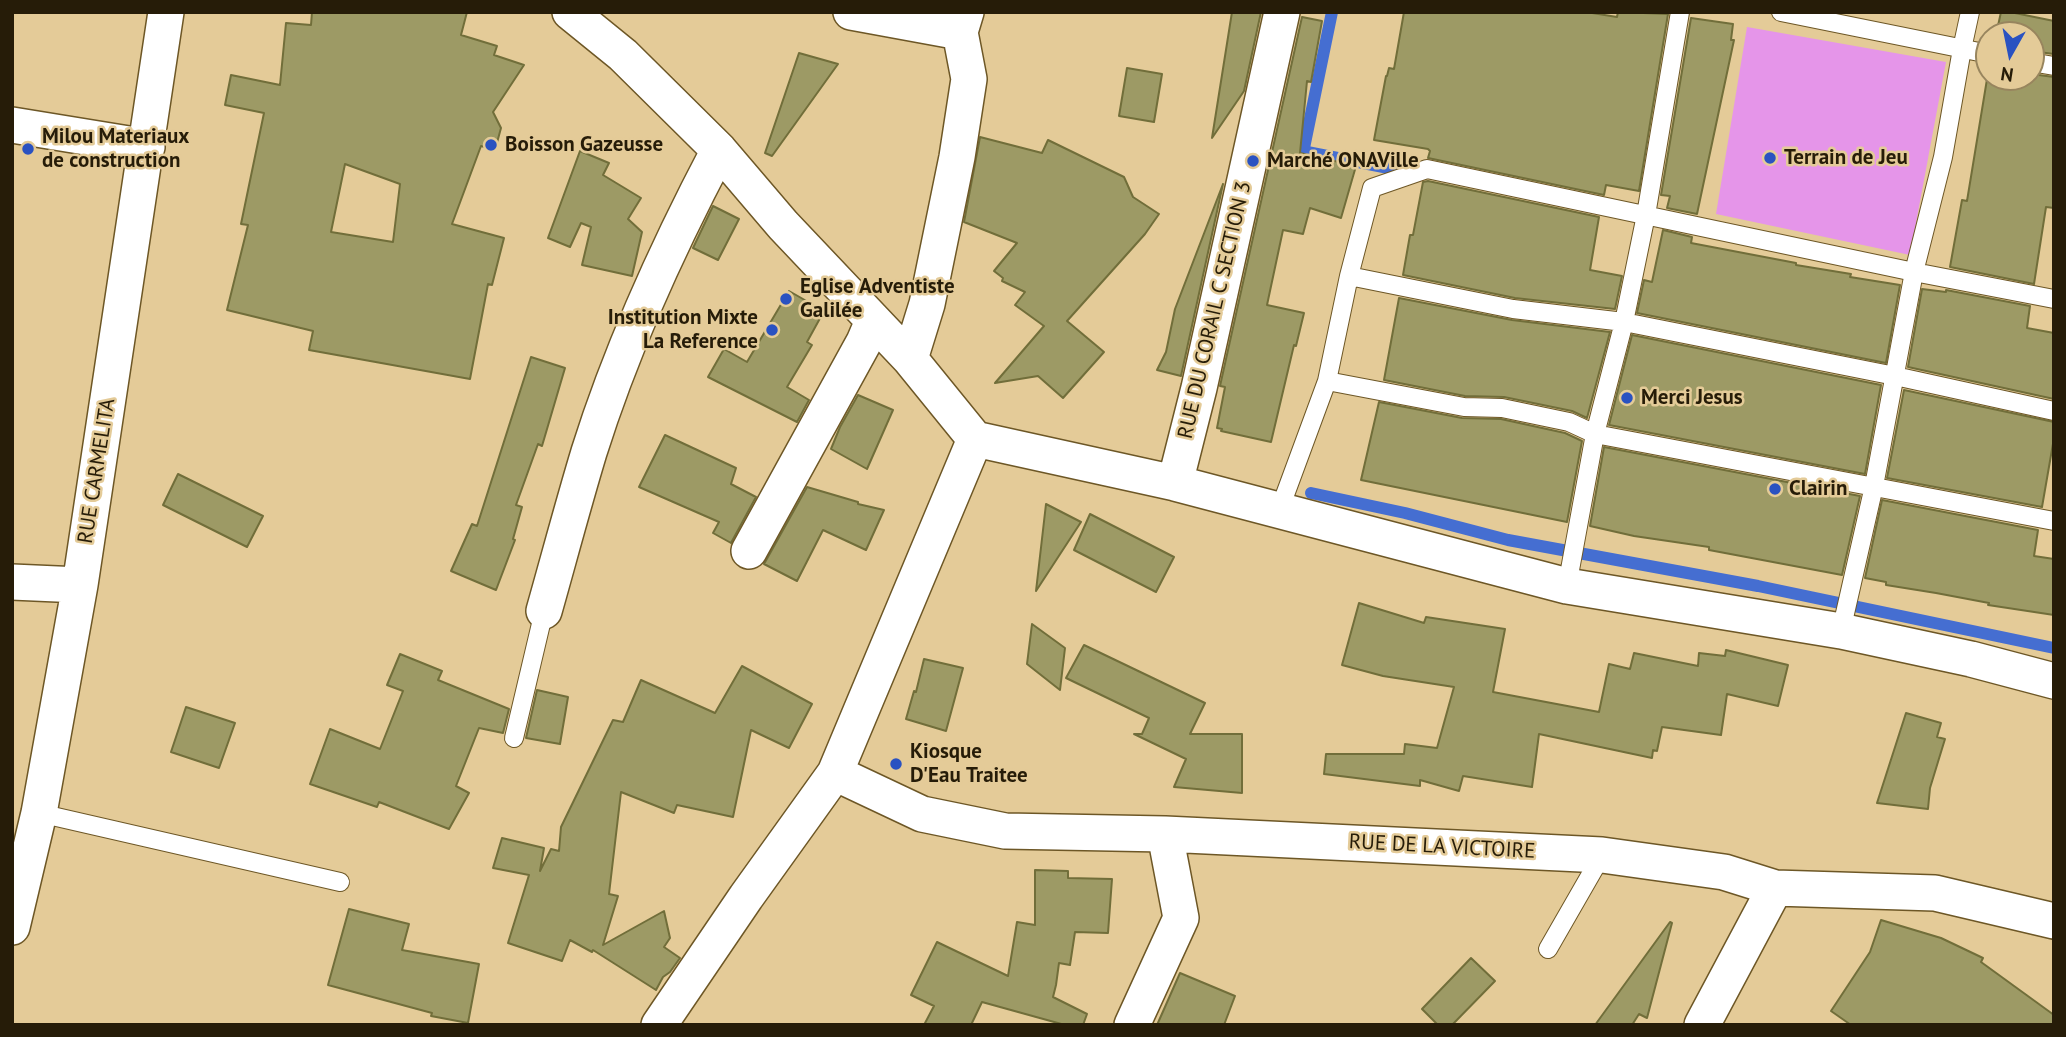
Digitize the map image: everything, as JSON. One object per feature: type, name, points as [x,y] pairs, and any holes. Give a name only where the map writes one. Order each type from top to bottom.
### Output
[{"type":"street","name":"RUE CARMELITA","points":[[12,927],[39,813],[80,585],[166,12]]},
{"type":"street","points":[[570,12],[623,55],[719,150],[783,225],[910,359],[975,439],[1175,484],[1567,586],[1841,631],[1970,659],[2054,681]]},
{"type":"street","points":[[851,12],[963,22],[969,79],[957,157],[929,291],[910,359]]},
{"type":"street","name":"RUE DU CORAIL C SECTION 3","points":[[1175,484],[1199,388],[1282,12]]},
{"type":"street","points":[[12,125],[147,146]]},
{"type":"street","points":[[544,611],[590,451],[621,363],[682,221],[719,150]]},
{"type":"street","points":[[749,551],[873,321]]},
{"type":"street","points":[[659,1025],[835,773],[975,439]]},
{"type":"street","points":[[12,582],[80,585]]},
{"type":"street","name":"RUE DE LA VICTOIRE","points":[[835,773],[922,814],[1005,831],[1165,834],[1602,855],[1724,872],[1775,888],[1935,893],[2054,921]]},
{"type":"street","points":[[1132,1025],[1181,918],[1165,834]]},
{"type":"street","points":[[1702,1025],[1775,888]]},
{"type":"lane","points":[[1567,586],[1595,434],[1624,322],[1646,215],[1680,12]]},
{"type":"lane","points":[[1781,12],[1975,51]]},
{"type":"lane","points":[[1841,631],[1874,486],[1914,272],[1943,157],[1970,12]]},
{"type":"lane","points":[[1279,511],[1327,380],[1349,276],[1372,188],[1427,169],[2054,299]]},
{"type":"lane","points":[[1349,276],[1513,309],[1624,322],[2054,411]]},
{"type":"lane","points":[[1327,380],[1464,407],[1502,408],[1569,422],[1595,434],[2054,521]]},
{"type":"lane","points":[[514,738],[544,611]]},
{"type":"lane","points":[[39,813],[340,882]]},
{"type":"lane","points":[[1548,949],[1602,855]]},
{"type":"shaded area","points":[[1747,27],[1946,62],[1910,255],[1716,214]]},
{"type":"building","points":[[312,12],[467,12],[461,35],[497,46],[494,55],[524,65],[493,112],[501,128],[495,150],[481,146],[452,224],[504,238],[492,285],[488,284],[470,379],[309,350],[313,331],[227,310],[248,225],[241,224],[264,113],[225,105],[231,75],[280,85],[286,23],[311,25]],"holes":[[[345,164],[400,184],[393,242],[331,232]]]},
{"type":"building","points":[[1232,12],[1261,12],[1244,91],[1212,138]]},
{"type":"building","points":[[1404,12],[1586,12],[1617,17],[1618,12],[1668,14],[1639,191],[1606,185],[1604,195],[1428,158],[1428,149],[1374,140],[1386,76],[1389,68],[1394,69]]},
{"type":"building","points":[[2001,12],[2010,12],[2054,21],[2054,54],[2045,53],[2045,21],[1999,21]]},
{"type":"building","points":[[1302,17],[1322,21],[1311,82],[1307,81],[1300,153],[1356,166],[1341,218],[1310,208],[1303,234],[1283,230],[1267,305],[1304,313],[1271,442],[1217,428],[1225,387],[1220,386]]},
{"type":"building","points":[[1691,18],[1733,24],[1731,40],[1734,40],[1697,214],[1667,208],[1670,196],[1661,195]]},
{"type":"building","points":[[799,53],[838,64],[772,156],[765,153]]},
{"type":"building","points":[[1127,68],[1162,74],[1154,122],[1119,116]]},
{"type":"building","points":[[2045,76],[2054,77],[2054,208],[2046,207],[2034,284],[1950,267],[1962,200],[1967,201],[1985,91],[2045,91]]},
{"type":"building","points":[[980,137],[1042,153],[1048,140],[1124,177],[1133,197],[1159,214],[1145,234],[1067,321],[1104,352],[1063,398],[1038,376],[995,383],[1044,326],[1015,305],[1025,292],[1002,281],[1003,278],[994,271],[1017,243],[964,222]]},
{"type":"building","points":[[580,151],[609,163],[603,175],[641,198],[628,219],[642,232],[632,276],[582,265],[591,227],[581,223],[570,247],[548,238]]},
{"type":"building","points":[[1423,182],[1599,217],[1590,270],[1622,276],[1615,309],[1515,298],[1403,275]]},
{"type":"building","points":[[1223,184],[1181,376],[1157,370],[1166,352],[1175,309]]},
{"type":"building","points":[[713,206],[739,219],[718,260],[693,248]]},
{"type":"building","points":[[1663,230],[1692,237],[1691,243],[1900,285],[1886,363],[1637,313],[1644,280],[1652,282]]},
{"type":"building","points":[[1922,289],[1946,290],[2030,306],[2027,328],[2054,333],[2054,399],[1908,367]]},
{"type":"building","points":[[789,291],[824,311],[807,342],[812,345],[787,387],[809,400],[797,422],[708,377],[724,349],[747,362]]},
{"type":"building","points":[[1399,298],[1512,320],[1610,332],[1587,418],[1572,411],[1504,397],[1465,396],[1384,380]]},
{"type":"building","points":[[1632,335],[1881,385],[1865,474],[1609,425]]},
{"type":"building","points":[[531,357],[565,368],[542,446],[538,444],[516,505],[522,507],[513,539],[515,540],[496,590],[451,571],[472,524],[477,526]]},
{"type":"building","points":[[1904,390],[2054,422],[2054,438],[2042,507],[1887,478]]},
{"type":"building","points":[[858,395],[893,410],[867,469],[831,449]]},
{"type":"building","points":[[1379,402],[1462,418],[1501,419],[1565,433],[1582,441],[1567,522],[1361,480]]},
{"type":"building","points":[[665,435],[736,468],[731,484],[756,497],[731,543],[713,533],[719,522],[639,487]]},
{"type":"building","points":[[1604,447],[1860,496],[1842,575],[1590,526]]},
{"type":"building","points":[[178,474],[263,516],[247,547],[163,505]]},
{"type":"building","points":[[807,487],[884,510],[866,550],[823,530],[797,581],[764,564]]},
{"type":"building","points":[[1882,500],[2038,530],[2034,556],[2054,559],[2054,615],[1988,605],[1989,603],[1886,585],[1886,582],[1865,578]]},
{"type":"building","points":[[1046,504],[1081,522],[1036,591]]},
{"type":"building","points":[[1090,514],[1174,557],[1156,592],[1074,550]]},
{"type":"building","points":[[1359,603],[1424,623],[1426,617],[1505,629],[1493,692],[1599,712],[1609,664],[1630,669],[1634,653],[1698,666],[1699,653],[1725,656],[1726,650],[1788,665],[1778,706],[1727,694],[1721,735],[1662,727],[1657,751],[1653,750],[1652,758],[1539,734],[1532,787],[1463,776],[1459,791],[1420,780],[1420,786],[1324,774],[1326,754],[1404,754],[1405,744],[1437,748],[1454,687],[1383,676],[1342,665]]},
{"type":"building","points":[[1032,624],[1065,648],[1060,690],[1027,664]]},
{"type":"building","points":[[1084,645],[1205,703],[1190,734],[1242,734],[1242,793],[1174,787],[1186,759],[1134,734],[1142,734],[1149,718],[1066,678]]},
{"type":"building","points":[[400,654],[442,671],[438,680],[509,709],[503,733],[479,728],[456,786],[469,793],[449,829],[379,802],[377,807],[310,784],[330,729],[380,749],[403,691],[387,685]]},
{"type":"building","points":[[924,659],[963,668],[946,731],[906,719]]},
{"type":"building","points":[[742,666],[812,704],[789,748],[751,730],[733,817],[677,805],[674,813],[621,792],[609,894],[618,896],[603,945],[664,911],[670,938],[664,947],[680,958],[663,977],[656,990],[593,950],[592,952],[570,940],[562,961],[508,943],[529,875],[493,868],[502,838],[544,848],[540,871],[551,849],[559,851],[561,827],[613,720],[623,722],[641,680],[715,713]]},
{"type":"building","points":[[537,690],[568,697],[560,744],[526,738]]},
{"type":"building","points":[[186,707],[235,723],[219,768],[171,752]]},
{"type":"building","points":[[1906,713],[1941,723],[1937,737],[1945,739],[1930,788],[1928,809],[1877,803]]},
{"type":"building","points":[[1035,870],[1068,871],[1068,878],[1112,879],[1108,933],[1075,932],[1070,965],[1059,963],[1053,997],[1087,1014],[1083,1025],[1065,1025],[982,1002],[971,1025],[924,1025],[934,1006],[911,995],[937,942],[1008,976],[1017,922],[1035,925]]},
{"type":"building","points":[[349,909],[409,924],[402,950],[479,964],[468,1023],[431,1016],[432,1013],[328,985]]},
{"type":"building","points":[[1881,920],[1941,938],[1983,958],[1981,962],[2054,1015],[2054,1025],[1851,1025],[1831,1011],[1870,952]]},
{"type":"building","points":[[1670,922],[1672,923],[1647,1018],[1639,1014],[1632,1025],[1595,1025]]},
{"type":"building","points":[[1471,958],[1495,981],[1452,1025],[1438,1025],[1422,1009]]},
{"type":"building","points":[[1180,973],[1235,996],[1224,1025],[1157,1025]]},
{"type":"waterway","points":[[1332,12],[1304,148],[1307,152],[1414,173]]},
{"type":"waterway","points":[[1311,493],[1405,513],[1508,540],[1758,586],[2054,648]]},
{"type":"place","name":"Boisson Gazeusse","points":[[491,145]]},
{"type":"place","name":"Milou Materiaux de construction","points":[[28,149]]},
{"type":"place","name":"Terrain de Jeu","points":[[1770,158]]},
{"type":"place","name":"Marché ONAVille","points":[[1253,161]]},
{"type":"place","name":"Eglise Adventiste Galilée","points":[[786,299]]},
{"type":"place","name":"Institution Mixte La Reference","points":[[772,330]]},
{"type":"place","name":"Merci Jesus","points":[[1627,398]]},
{"type":"place","name":"Clairin","points":[[1775,489]]},
{"type":"place","name":"Kiosque D'Eau Traitee","points":[[896,764]]}]
